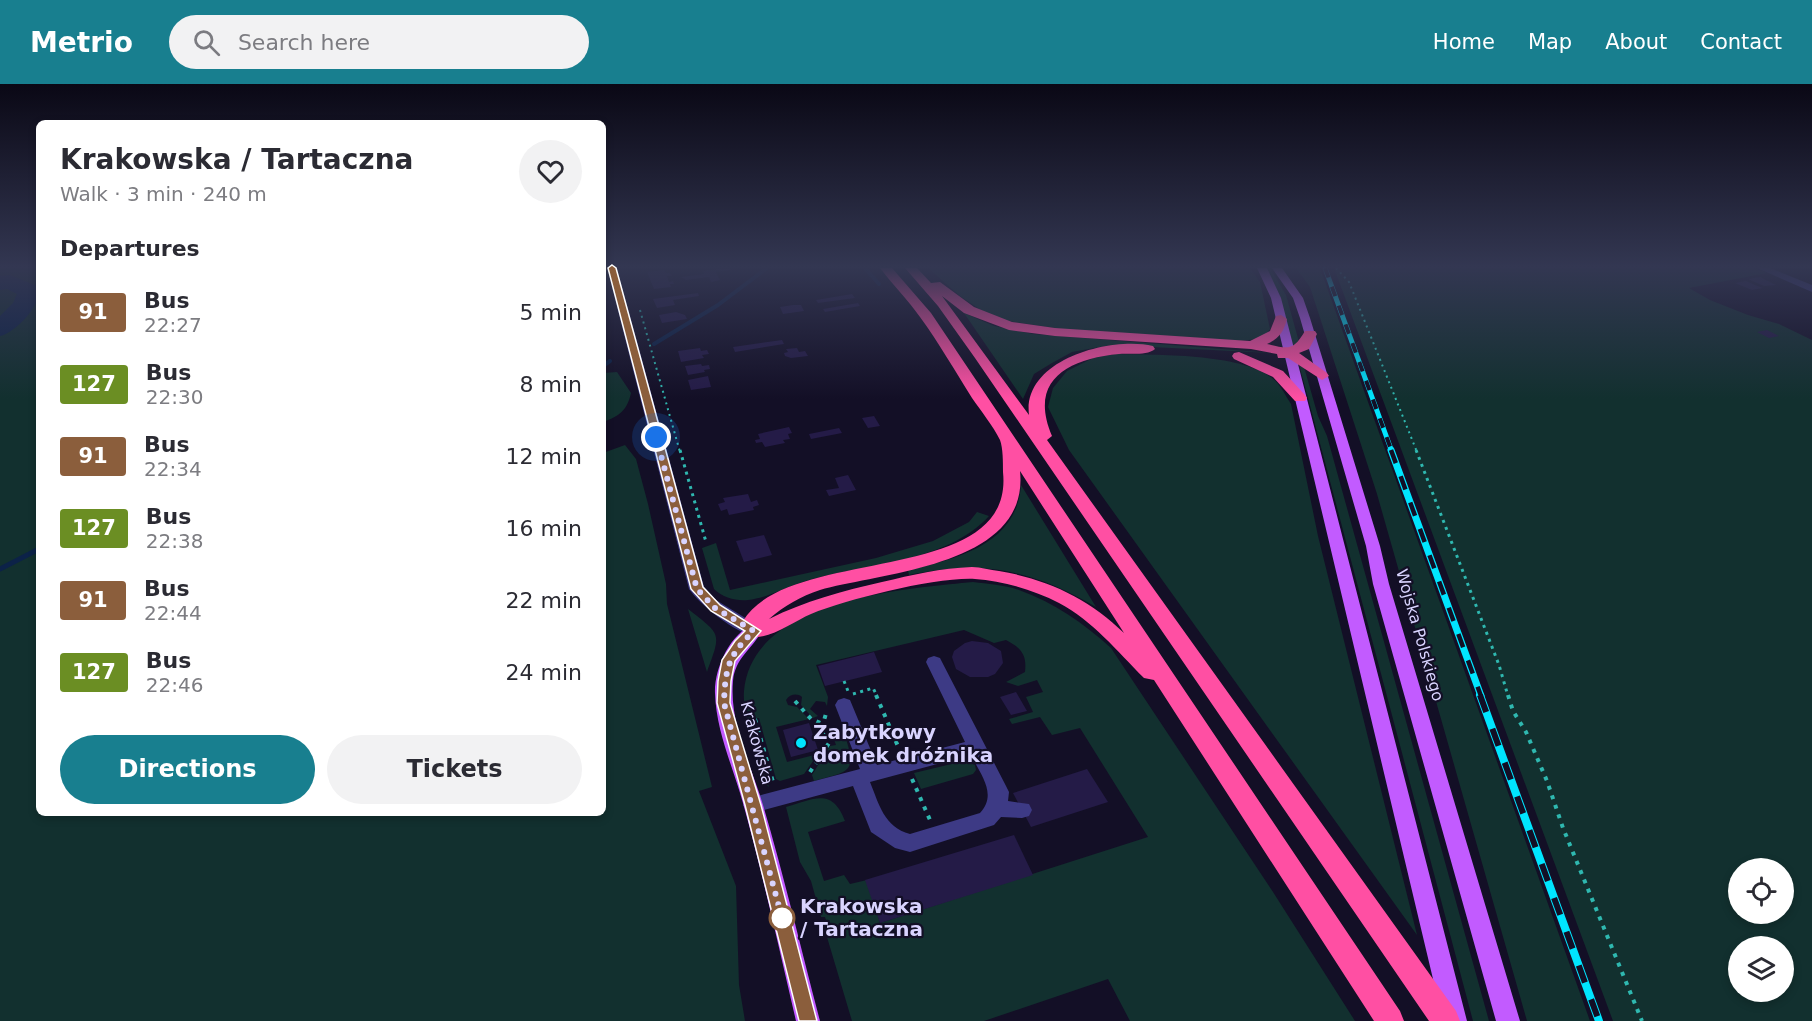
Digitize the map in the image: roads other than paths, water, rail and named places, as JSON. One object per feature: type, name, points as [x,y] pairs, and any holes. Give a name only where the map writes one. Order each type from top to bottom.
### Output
[{"type":"highway","points":[[922,312],[1390,1021]]},
{"type":"highway","points":[[948,312],[1446,1021]]},
{"type":"highway","points":[[973,312],[1009,326],[1049,332],[1251,345],[1290,353],[1322,376]]},
{"type":"highway","points":[[1251,345],[1270,339],[1279,329],[1281,319]]},
{"type":"highway","points":[[1055,464],[1036,416],[1035,406],[1043,383],[1064,365],[1082,357],[1125,349],[1277,357],[1304,346],[1310,334]]},
{"type":"highway","points":[[1239,356],[1278,374],[1300,398]]},
{"type":"highway","points":[[1008,441],[1011,496],[1003,515],[983,535],[947,554],[829,582],[799,592],[778,601],[760,613],[753,621],[754,631],[821,603],[934,576],[961,573],[1005,577],[1050,591],[1092,615],[1180,702]]},
{"type":"main road","points":[[1279,312],[1455,1021]]},
{"type":"main road","name":"Wojska Polskiego","points":[[1303,312],[1373,546],[1381,584],[1508,1021]]},
{"type":"main road","name":"Krakowska","points":[[754,631],[740,644],[729,660],[724,681],[724,703],[753,805],[808,1021]]},
{"type":"street","points":[[624,312],[697,589],[715,608],[754,631]]},
{"type":"street","points":[[844,705],[878,826],[902,841],[916,842],[979,822],[994,814],[999,792],[934,662]]},
{"type":"street","points":[[753,805],[976,746]]},
{"type":"street","points":[[997,808],[1022,810]]},
{"type":"waterway","points":[[0,329],[17,312]]},
{"type":"waterway","points":[[654,344],[707,312]]},
{"type":"waterway","points":[[606,364],[610,361]]},
{"type":"waterway","points":[[0,569],[36,551]]},
{"type":"railway","points":[[1341,312],[1392,452]]},
{"type":"railway","points":[[1391,450],[1481,696]]},
{"type":"railway","points":[[1480,695],[1599,1021]]},
{"type":"place","name":"Zabytkowy domek dróżnika","points":[[801,743]]},
{"type":"place","name":"Krakowska / Tartaczna","points":[[782,918]]}]
